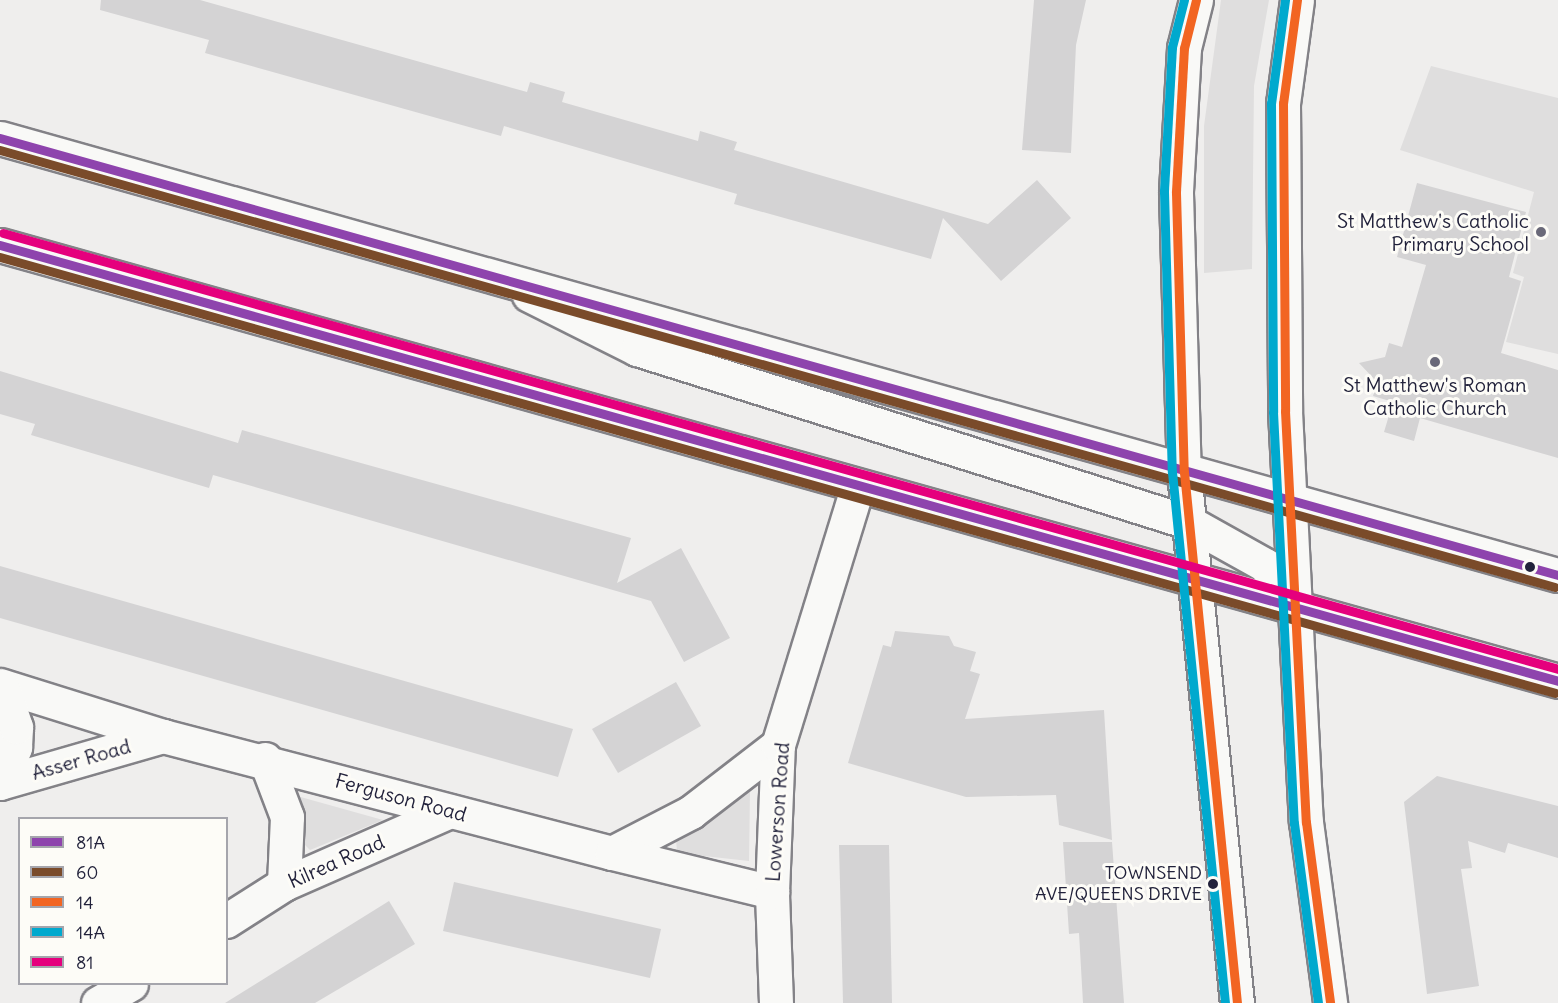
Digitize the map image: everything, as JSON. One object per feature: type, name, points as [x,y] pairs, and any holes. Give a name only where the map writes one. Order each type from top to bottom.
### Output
[{"type":"main road","points":[[1196,0],[1184,48],[1176,193],[1184,472],[1237,1003]]},
{"type":"main road","points":[[1298,0],[1282,103],[1293,606],[1306,822],[1330,1003]]},
{"type":"main road","points":[[0,138],[1184,472],[1290,499],[1558,575]]},
{"type":"main road","points":[[0,245],[857,488],[1194,578],[1558,681]]},
{"type":"main road","points":[[490,276],[637,349],[1188,522],[1265,565],[1293,606]]},
{"type":"main road","name":"Lowerson Road","points":[[776,1003],[772,892],[778,745],[857,488]]},
{"type":"main road","points":[[0,783],[15,747],[16,727],[1,685]]},
{"type":"main road","name":"Ferguson Road","points":[[1,685],[163,736],[265,759],[450,811],[772,892]]},
{"type":"main road","name":"Asser Road","points":[[0,783],[163,736]]},
{"type":"main road","points":[[612,853],[711,799],[778,745]]},
{"type":"main road","points":[[265,759],[287,817],[284,884]]},
{"type":"main road","name":"Kilrea Road","points":[[228,920],[284,884],[450,811]]},
{"type":"main road","points":[[98,1003],[129,985]]},
{"type":"shaded area","points":[[1221,0],[1269,0],[1254,86],[1252,269],[1204,273],[1204,126]]},
{"type":"shaded area","name":"St Matthew's Catholic Primary School","points":[[1431,66],[1558,98],[1558,354],[1506,342],[1524,277],[1513,273],[1534,192],[1400,150]]},
{"type":"shaded area","points":[[750,791],[749,861],[677,853],[676,838]]},
{"type":"shaded area","points":[[297,796],[383,820],[310,850],[304,844]]},
{"type":"building","points":[[101,0],[200,0],[527,92],[530,82],[565,92],[562,102],[698,141],[700,131],[737,142],[734,150],[988,224],[1037,180],[1071,218],[1001,281],[943,218],[931,259],[734,204],[737,194],[504,126],[501,136],[205,53],[209,40],[100,10]]},
{"type":"building","points":[[1034,0],[1086,0],[1076,45],[1071,153],[1022,150]]},
{"type":"building","name":"St Matthew's Roman Catholic Church","points":[[1417,183],[1526,212],[1509,277],[1521,281],[1501,353],[1558,370],[1558,458],[1420,418],[1414,441],[1384,432],[1393,402],[1373,396],[1377,382],[1359,363],[1385,357],[1389,343],[1402,347],[1426,265],[1397,257]]},
{"type":"building","points":[[0,371],[238,443],[242,430],[631,538],[617,583],[681,548],[730,638],[684,662],[651,601],[213,475],[209,488],[31,435],[35,424],[0,414]]},
{"type":"building","points":[[0,566],[573,729],[558,777],[0,618]]},
{"type":"building","points":[[895,631],[949,636],[954,646],[976,652],[970,671],[980,674],[965,719],[1104,710],[1112,840],[1059,825],[1056,795],[966,797],[848,763],[883,645],[891,647]]},
{"type":"building","points":[[676,682],[701,726],[618,773],[592,729]]},
{"type":"building","points":[[1437,776],[1558,806],[1558,858],[1508,843],[1505,853],[1468,841],[1472,868],[1461,869],[1479,986],[1427,994],[1404,802]]},
{"type":"building","points":[[1063,842],[1112,842],[1124,1003],[1083,1003],[1079,933],[1069,934]]},
{"type":"building","points":[[839,845],[889,845],[892,1003],[843,1003]]},
{"type":"building","points":[[454,882],[661,929],[650,978],[443,931]]},
{"type":"building","points":[[389,901],[415,944],[315,1003],[225,1003]]},
{"type":"transit line","name":"14A","points":[[1184,0],[1172,47],[1164,192],[1172,472],[1225,1003]]},
{"type":"transit line","name":"14","points":[[1196,0],[1184,48],[1176,193],[1184,472],[1237,1003]]},
{"type":"transit line","name":"14A","points":[[1285,0],[1271,103],[1273,412],[1294,823],[1318,1003]]},
{"type":"transit line","name":"14","points":[[1297,0],[1283,103],[1285,411],[1306,822],[1330,1003]]},
{"type":"transit line","name":"81A","points":[[0,138],[1558,575]]},
{"type":"transit line","name":"60","points":[[0,150],[1555,587]]},
{"type":"transit line","name":"81","points":[[3,233],[1558,669]]},
{"type":"transit line","name":"81A","points":[[0,245],[1558,681]]},
{"type":"transit line","name":"60","points":[[0,257],[1555,693]]},
{"type":"place","name":"St Matthew's Catholic Primary School","points":[[1541,232]]},
{"type":"place","name":"St Matthew's Roman Catholic Church","points":[[1435,362]]},
{"type":"place","name":"TOWNSEND AVE/QUEENS DRIVE","points":[[1213,884]]}]
